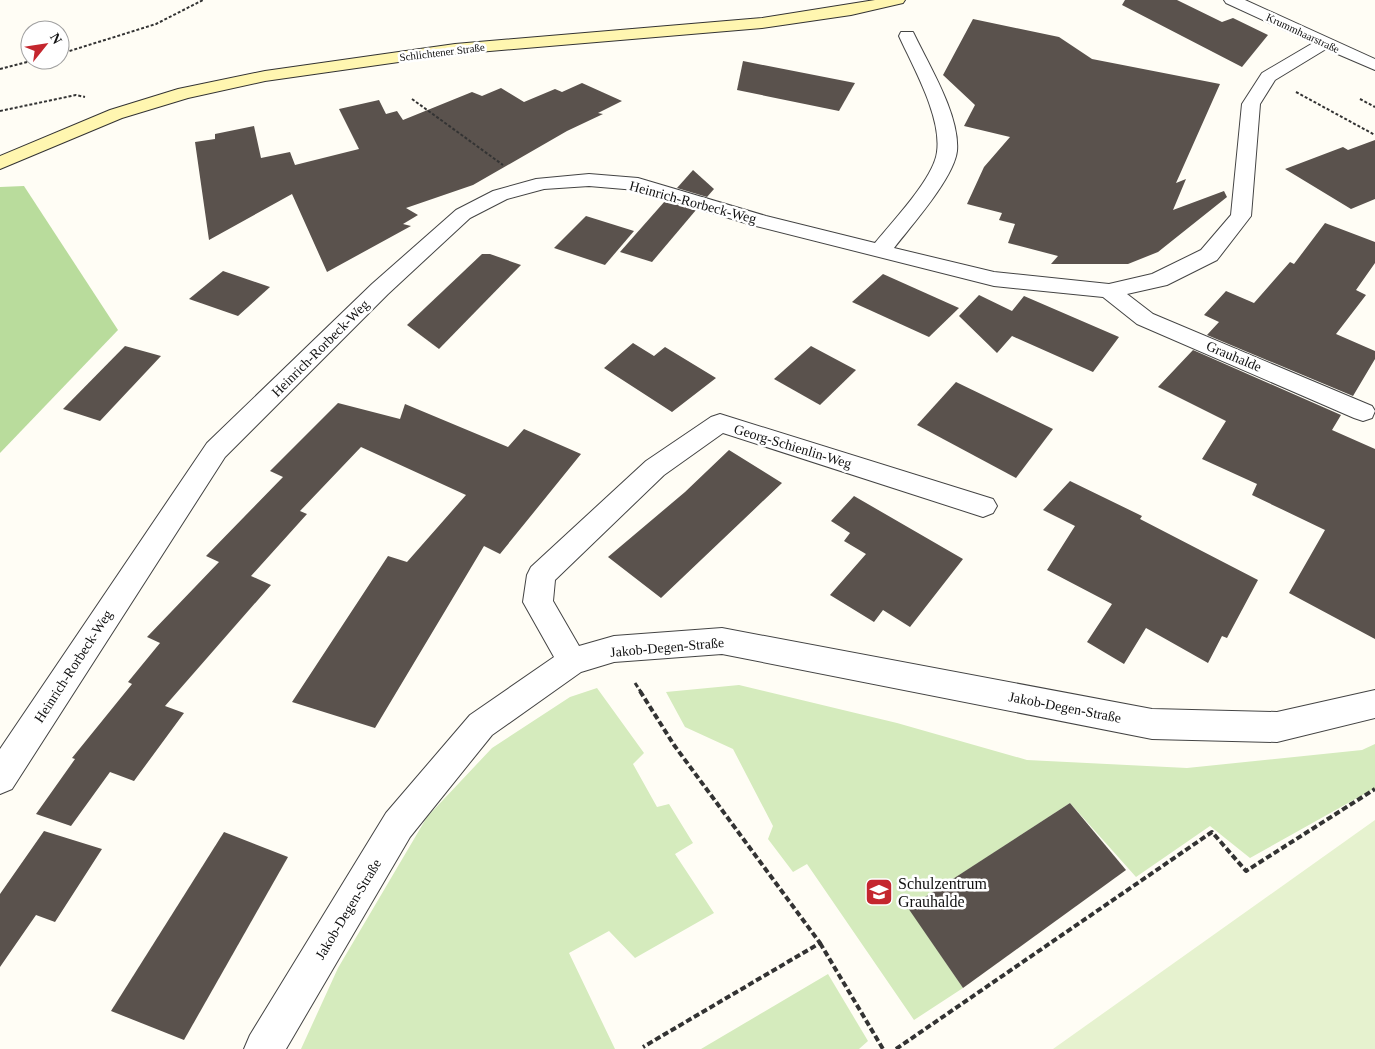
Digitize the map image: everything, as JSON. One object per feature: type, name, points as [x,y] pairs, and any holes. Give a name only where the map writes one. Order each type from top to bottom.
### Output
[{"type":"main road","name":"Schlichtener Straße","points":[[0,162],[116,114],[184,93],[265,76],[455,49],[762,23],[851,10],[898,0]]},
{"type":"street","name":"Krummhaarstraße","points":[[1232,0],[1324,44],[1375,65]]},
{"type":"street","points":[[881,250],[930,187],[947,152],[941,113],[908,36]]},
{"type":"street","name":"Heinrich-Rorbeck-Weg","points":[[0,778],[216,450],[380,289],[464,214],[500,195],[543,184],[580,181],[638,184],[759,221],[994,279],[1109,291],[1159,280],[1209,255],[1241,216],[1251,104],[1268,77],[1324,44]]},
{"type":"street","name":"Grauhalde","points":[[1109,291],[1145,318],[1363,412]]},
{"type":"street","name":"Georg-Schienlin-Weg","points":[[572,661],[538,602],[541,575],[655,468],[720,423],[983,506]]},
{"type":"street","name":"Jakob-Degen-Straße","points":[[264,1049],[398,825],[481,725],[572,661],[614,649],[722,640],[1152,724],[1277,727],[1375,704]]},
{"type":"path","points":[[70,51],[156,24],[204,0]]},
{"type":"path","points":[[0,69],[20,64]]},
{"type":"path","points":[[1268,77],[1375,135]]},
{"type":"path","points":[[0,111],[76,95]]},
{"type":"path","points":[[412,99],[515,174],[499,182],[510,192]]},
{"type":"path","points":[[1360,99],[1375,107]]},
{"type":"path","points":[[614,649],[674,745],[820,943],[883,1049]]},
{"type":"path","points":[[896,1049],[1212,832],[1246,871],[1375,788]]},
{"type":"path","points":[[643,1047],[820,943]]},
{"type":"green space","points":[[24,186],[118,330],[0,453],[0,187]]},
{"type":"green space","points":[[739,685],[897,723],[1027,760],[1187,768],[1362,750],[1375,744],[1375,788],[1250,858],[1210,826],[1136,877],[1070,803],[909,908],[963,988],[914,1020],[807,864],[793,872],[768,839],[773,826],[733,749],[685,727],[666,692]]},
{"type":"green space","points":[[597,688],[644,753],[633,764],[657,807],[669,804],[693,843],[675,854],[714,913],[635,958],[609,931],[569,953],[615,1049],[301,1049],[338,968],[427,817],[492,748],[570,697]]},
{"type":"green space","points":[[1375,820],[1375,1049],[1053,1049]]},
{"type":"green space","points":[[828,974],[868,1041],[859,1049],[701,1049]]},
{"type":"building","points":[[1125,0],[1177,0],[1222,22],[1233,18],[1268,35],[1242,67],[1122,5]]},
{"type":"building","points":[[973,19],[1059,37],[1092,59],[1220,84],[1176,183],[1186,179],[1173,210],[1224,191],[1227,197],[1158,252],[1128,264],[1051,264],[1058,256],[1008,243],[1015,224],[999,220],[1002,213],[967,204],[984,167],[1010,137],[964,126],[975,105],[943,75]]},
{"type":"building","points":[[743,61],[855,83],[839,111],[737,90]]},
{"type":"building","points":[[582,83],[622,101],[598,113],[603,114],[567,131],[473,185],[406,208],[418,215],[403,224],[411,226],[327,272],[292,194],[209,240],[195,142],[215,139],[215,134],[254,126],[261,158],[290,152],[295,165],[359,149],[339,109],[379,100],[386,114],[397,111],[403,120],[472,92],[482,96],[501,88],[524,102],[555,89],[562,92]]},
{"type":"building","points":[[1375,140],[1375,199],[1351,209],[1285,169],[1343,147],[1348,150]]},
{"type":"building","points":[[693,170],[714,189],[707,197],[677,188]]},
{"type":"building","points":[[665,201],[696,210],[652,262],[620,252]]},
{"type":"building","points":[[586,216],[634,231],[605,265],[554,248]]},
{"type":"building","points":[[1325,223],[1375,242],[1375,263],[1356,290],[1366,295],[1336,334],[1375,351],[1375,359],[1353,396],[1207,335],[1219,322],[1204,315],[1226,291],[1254,303],[1290,262],[1294,264]]},
{"type":"building","points":[[482,254],[490,254],[521,265],[439,349],[407,325]]},
{"type":"building","points":[[223,271],[270,287],[238,316],[189,299]]},
{"type":"building","points":[[883,274],[959,308],[929,337],[852,302]]},
{"type":"building","points":[[979,295],[1012,311],[1024,296],[1119,337],[1093,372],[1012,336],[997,353],[959,316]]},
{"type":"building","points":[[633,343],[654,356],[665,347],[716,378],[672,412],[604,368]]},
{"type":"building","points":[[125,346],[161,356],[100,421],[63,409]]},
{"type":"building","points":[[811,346],[856,370],[820,405],[774,379]]},
{"type":"building","points":[[1193,350],[1341,415],[1332,430],[1375,449],[1375,639],[1289,593],[1325,530],[1252,495],[1257,484],[1202,459],[1226,421],[1158,387]]},
{"type":"building","points":[[956,382],[1053,429],[1016,478],[917,425]]},
{"type":"building","points":[[338,403],[400,419],[405,404],[508,447],[524,429],[581,454],[500,554],[484,546],[375,728],[292,702],[388,556],[407,562],[466,495],[361,447],[300,511],[307,514],[251,576],[271,585],[165,706],[184,713],[134,781],[110,772],[71,826],[36,814],[75,759],[72,758],[132,684],[128,682],[160,643],[147,637],[219,562],[206,556],[283,477],[270,471]]},
{"type":"building","points":[[729,450],[782,483],[661,598],[608,557],[685,492]]},
{"type":"building","points":[[1070,481],[1142,516],[1140,519],[1258,580],[1227,638],[1222,636],[1208,663],[1146,628],[1124,664],[1087,642],[1112,604],[1047,570],[1075,526],[1043,510]]},
{"type":"building","points":[[854,496],[963,559],[910,627],[883,610],[874,622],[830,595],[866,554],[844,541],[850,533],[831,521]]},
{"type":"building","points":[[1070,803],[1126,870],[963,988],[908,908]]},
{"type":"building","points":[[44,831],[102,849],[55,922],[36,915],[0,967],[0,894]]},
{"type":"building","points":[[224,832],[288,857],[184,1040],[111,1011]]},
{"type":"place","name":"Schulzentrum Grauhalde","points":[[879,892]]}]
